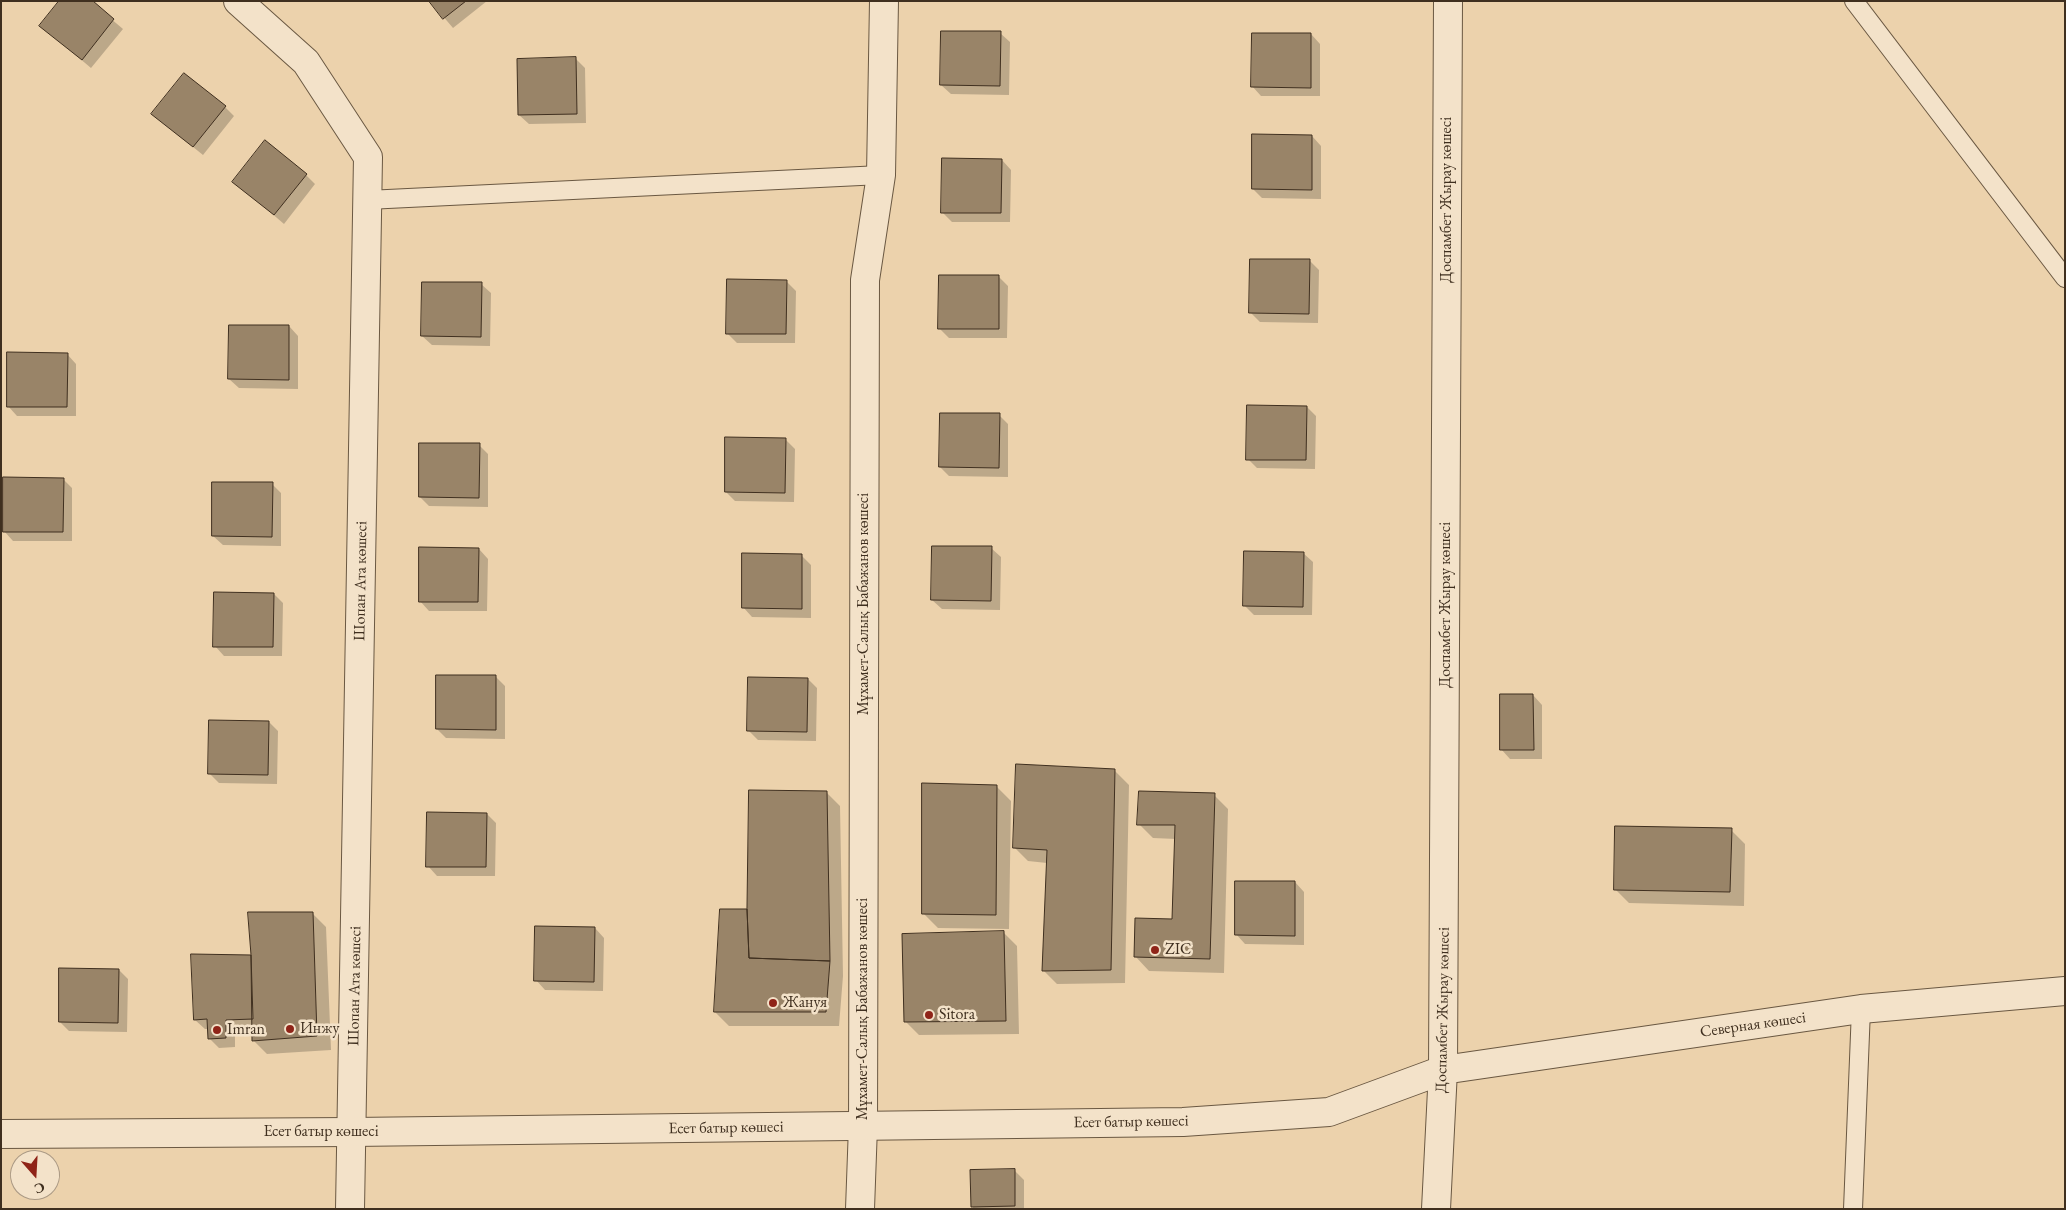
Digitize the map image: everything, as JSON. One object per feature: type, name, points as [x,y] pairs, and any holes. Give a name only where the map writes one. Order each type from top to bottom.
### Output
[{"type":"street","name":"Шопан Ата көшесі","points":[[238,1],[306,62],[368,157],[350,1209]]},
{"type":"street","name":"Мұхамет-Салық Бабажанов көшесі","points":[[860,1209],[863,1126],[865,280],[881,175],[884,1]]},
{"type":"street","name":"Доспамбет Жырау көшесі","points":[[1436,1209],[1443,1070],[1448,1]]},
{"type":"street","name":"Северная көшесі","points":[[1443,1070],[1861,1010],[2065,991]]},
{"type":"street","name":"Есет батыр көшесі","points":[[1,1134],[352,1132],[1182,1122],[1329,1112],[1443,1070]]},
{"type":"lane","points":[[1854,1],[2065,278]]},
{"type":"lane","points":[[367,200],[881,175]]},
{"type":"lane","points":[[1853,1209],[1861,1010]]},
{"type":"building","points":[[59,1],[93,1],[114,19],[82,60],[39,26]]},
{"type":"building","points":[[429,1],[466,1],[443,19]]},
{"type":"building","points":[[941,31],[1001,31],[1000,86],[940,85]]},
{"type":"building","points":[[1252,33],[1311,33],[1311,88],[1251,87]]},
{"type":"building","points":[[576,57],[577,114],[518,115],[517,59]]},
{"type":"building","points":[[184,73],[226,106],[193,147],[151,114]]},
{"type":"building","points":[[1252,134],[1312,135],[1312,190],[1252,189]]},
{"type":"building","points":[[265,140],[307,174],[274,215],[232,182]]},
{"type":"building","points":[[942,158],[1002,159],[1001,213],[941,213]]},
{"type":"building","points":[[1250,259],[1310,259],[1309,314],[1249,313]]},
{"type":"building","points":[[939,275],[999,275],[999,329],[938,329]]},
{"type":"building","points":[[727,279],[787,280],[786,334],[726,334]]},
{"type":"building","points":[[422,282],[482,282],[481,337],[421,336]]},
{"type":"building","points":[[229,325],[289,325],[289,380],[228,379]]},
{"type":"building","points":[[7,352],[68,353],[67,407],[7,407]]},
{"type":"building","points":[[1247,405],[1307,406],[1306,460],[1246,460]]},
{"type":"building","points":[[940,413],[1000,413],[999,468],[939,467]]},
{"type":"building","points":[[725,437],[786,438],[785,493],[725,492]]},
{"type":"building","points":[[419,443],[480,443],[479,498],[419,497]]},
{"type":"building","points":[[3,477],[64,478],[63,532],[3,532]]},
{"type":"building","points":[[212,482],[273,482],[272,537],[212,536]]},
{"type":"building","points":[[932,546],[992,546],[991,601],[931,600]]},
{"type":"building","points":[[419,547],[479,548],[478,602],[419,602]]},
{"type":"building","points":[[1244,551],[1304,552],[1303,607],[1243,606]]},
{"type":"building","points":[[742,553],[802,554],[802,609],[742,608]]},
{"type":"building","points":[[214,592],[274,593],[273,647],[213,647]]},
{"type":"building","points":[[436,675],[496,675],[496,730],[436,729]]},
{"type":"building","points":[[748,677],[808,678],[807,732],[747,731]]},
{"type":"building","points":[[1500,694],[1533,694],[1534,750],[1500,750]]},
{"type":"building","points":[[209,720],[269,721],[268,775],[208,774]]},
{"type":"building","points":[[1016,764],[1115,769],[1111,970],[1042,971],[1047,850],[1013,848]]},
{"type":"building","points":[[922,783],[997,785],[996,915],[922,914]]},
{"type":"building","points":[[749,790],[827,791],[830,961],[749,958],[747,909]]},
{"type":"building","points":[[1139,791],[1215,793],[1210,959],[1134,957],[1135,918],[1172,919],[1175,825],[1137,825]]},
{"type":"building","points":[[427,812],[487,813],[486,867],[426,867]]},
{"type":"building","points":[[1615,826],[1732,828],[1730,892],[1614,890]]},
{"type":"building","points":[[1235,881],[1295,881],[1295,936],[1235,935]]},
{"type":"building","points":[[720,909],[747,909],[749,958],[830,961],[826,1012],[714,1012]]},
{"type":"building","points":[[248,912],[313,912],[317,1036],[252,1041],[251,955]]},
{"type":"building","points":[[535,926],[595,927],[594,982],[534,981]]},
{"type":"building","points":[[1004,931],[1006,1021],[904,1022],[902,934]]},
{"type":"building","points":[[191,954],[251,955],[253,1019],[226,1020],[226,1038],[208,1039],[207,1019],[194,1020]]},
{"type":"building","points":[[59,968],[119,969],[118,1023],[59,1022]]},
{"type":"building","points":[[1015,1169],[1015,1206],[971,1207],[970,1170]]},
{"type":"place","name":"ZIC","points":[[1155,950]]},
{"type":"place","name":"Жануя","points":[[773,1003]]},
{"type":"place","name":"Sitora","points":[[929,1015]]},
{"type":"place","name":"Инжу","points":[[290,1029]]},
{"type":"place","name":"Imran","points":[[217,1030]]}]
